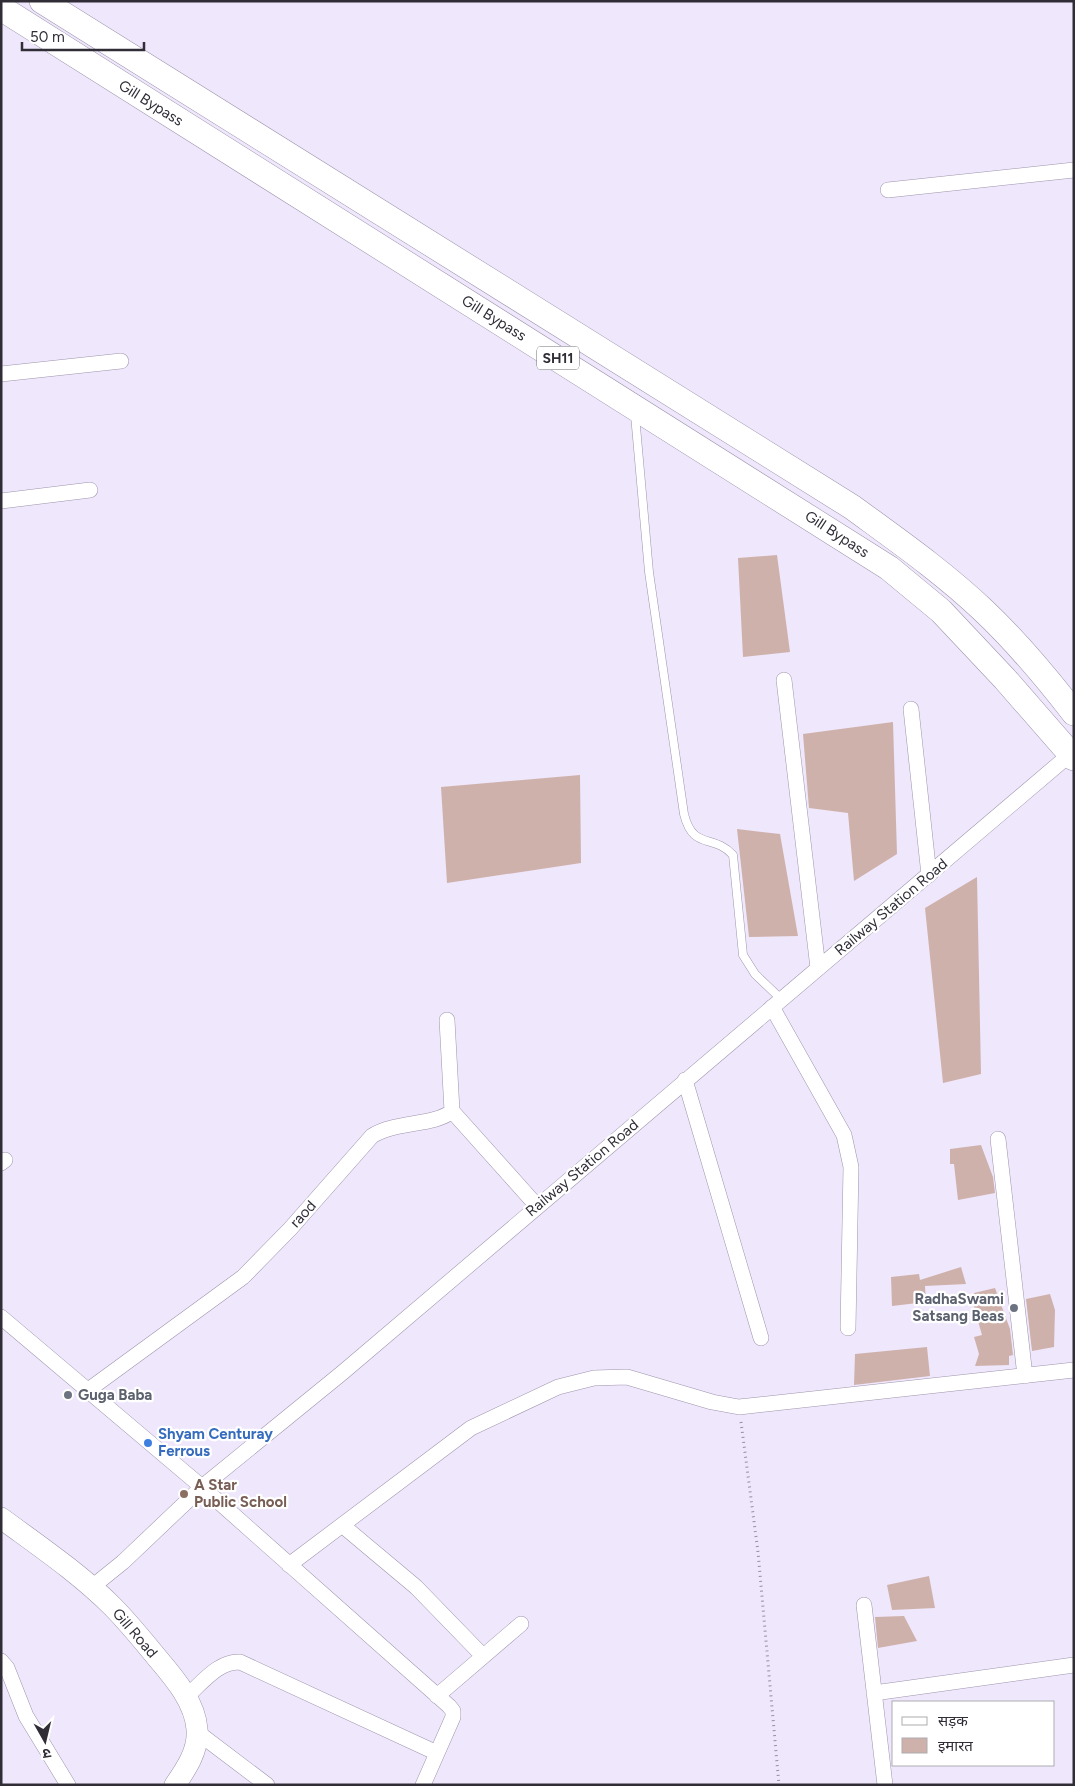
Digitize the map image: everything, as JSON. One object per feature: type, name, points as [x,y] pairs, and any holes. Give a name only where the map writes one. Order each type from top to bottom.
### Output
[{"type":"main road","name":"Gill Bypass","points":[[42,1],[852,507],[924,560],[983,610],[1042,672],[1074,713]]},
{"type":"main road","name":"Gill Bypass","points":[[1,8],[889,568],[941,611],[1073,754]]},
{"type":"street","points":[[888,190],[1074,170]]},
{"type":"street","points":[[1,374],[121,361]]},
{"type":"street","points":[[1,501],[90,490]]},
{"type":"street","points":[[784,680],[818,968]]},
{"type":"street","points":[[911,709],[929,875]]},
{"type":"street","name":"Railway Station Road","points":[[92,1587],[123,1562],[202,1487],[342,1373],[685,1080],[1073,754]]},
{"type":"street","points":[[776,1003],[844,1135],[849,1150],[851,1167],[848,1328]]},
{"type":"street","points":[[447,1020],[452,1111],[537,1206]]},
{"type":"street","points":[[685,1080],[761,1338]]},
{"type":"street","name":"raod","points":[[87,1391],[244,1277],[290,1229],[372,1136],[389,1127],[442,1117],[452,1111]]},
{"type":"street","points":[[998,1140],[1025,1376]]},
{"type":"street","points":[[1,1317],[202,1487],[453,1711],[454,1717],[423,1785]]},
{"type":"street","points":[[289,1565],[471,1428],[519,1404],[578,1381],[612,1375],[627,1377],[712,1402],[739,1406],[1074,1370]]},
{"type":"street","name":"Gill Road","points":[[1,1518],[92,1587],[131,1626],[186,1697],[195,1717],[197,1732],[194,1753],[175,1785]]},
{"type":"street","points":[[342,1525],[416,1587],[483,1656]]},
{"type":"street","points":[[864,1606],[886,1785]]},
{"type":"street","points":[[437,1696],[521,1624]]},
{"type":"street","points":[[1,1661],[6,1668],[26,1716],[68,1785]]},
{"type":"street","points":[[186,1697],[226,1663],[240,1662],[437,1753]]},
{"type":"street","points":[[874,1692],[1074,1665]]},
{"type":"street","points":[[197,1732],[267,1785]]},
{"type":"lane","points":[[634,406],[649,572],[684,814],[688,828],[693,834],[726,848],[733,855],[743,955],[776,1003]]},
{"type":"path","points":[[739,1406],[758,1552],[779,1785]]},
{"type":"building","points":[[777,555],[790,652],[743,657],[738,558]]},
{"type":"building","points":[[893,722],[897,854],[854,881],[848,813],[809,808],[803,734]]},
{"type":"building","points":[[580,775],[581,863],[447,883],[441,787]]},
{"type":"building","points":[[737,829],[780,834],[798,936],[749,937]]},
{"type":"building","points":[[977,877],[981,1074],[943,1083],[925,908]]},
{"type":"building","points":[[981,1145],[993,1177],[995,1193],[958,1200],[954,1164],[950,1164],[950,1149]]},
{"type":"building","points":[[961,1267],[966,1284],[925,1286],[926,1302],[892,1306],[891,1277],[919,1274],[920,1280]]},
{"type":"building","points":[[995,1288],[1010,1329],[1013,1355],[1009,1356],[1009,1365],[975,1366],[979,1354],[974,1337],[982,1335],[974,1307],[974,1293]]},
{"type":"building","points":[[1050,1294],[1055,1310],[1054,1347],[1032,1351],[1026,1299]]},
{"type":"building","points":[[927,1347],[930,1376],[854,1385],[855,1354]]},
{"type":"building","points":[[929,1576],[935,1608],[892,1610],[887,1585]]},
{"type":"building","points":[[904,1616],[917,1641],[878,1648],[875,1617]]},
{"type":"place","name":"RadhaSwami Satsang Beas","points":[[1014,1308]]},
{"type":"place","name":"Guga Baba","points":[[68,1395]]},
{"type":"place","name":"Shyam Centuray Ferrous","points":[[148,1443]]},
{"type":"place","name":"A Star Public School","points":[[184,1494]]}]
